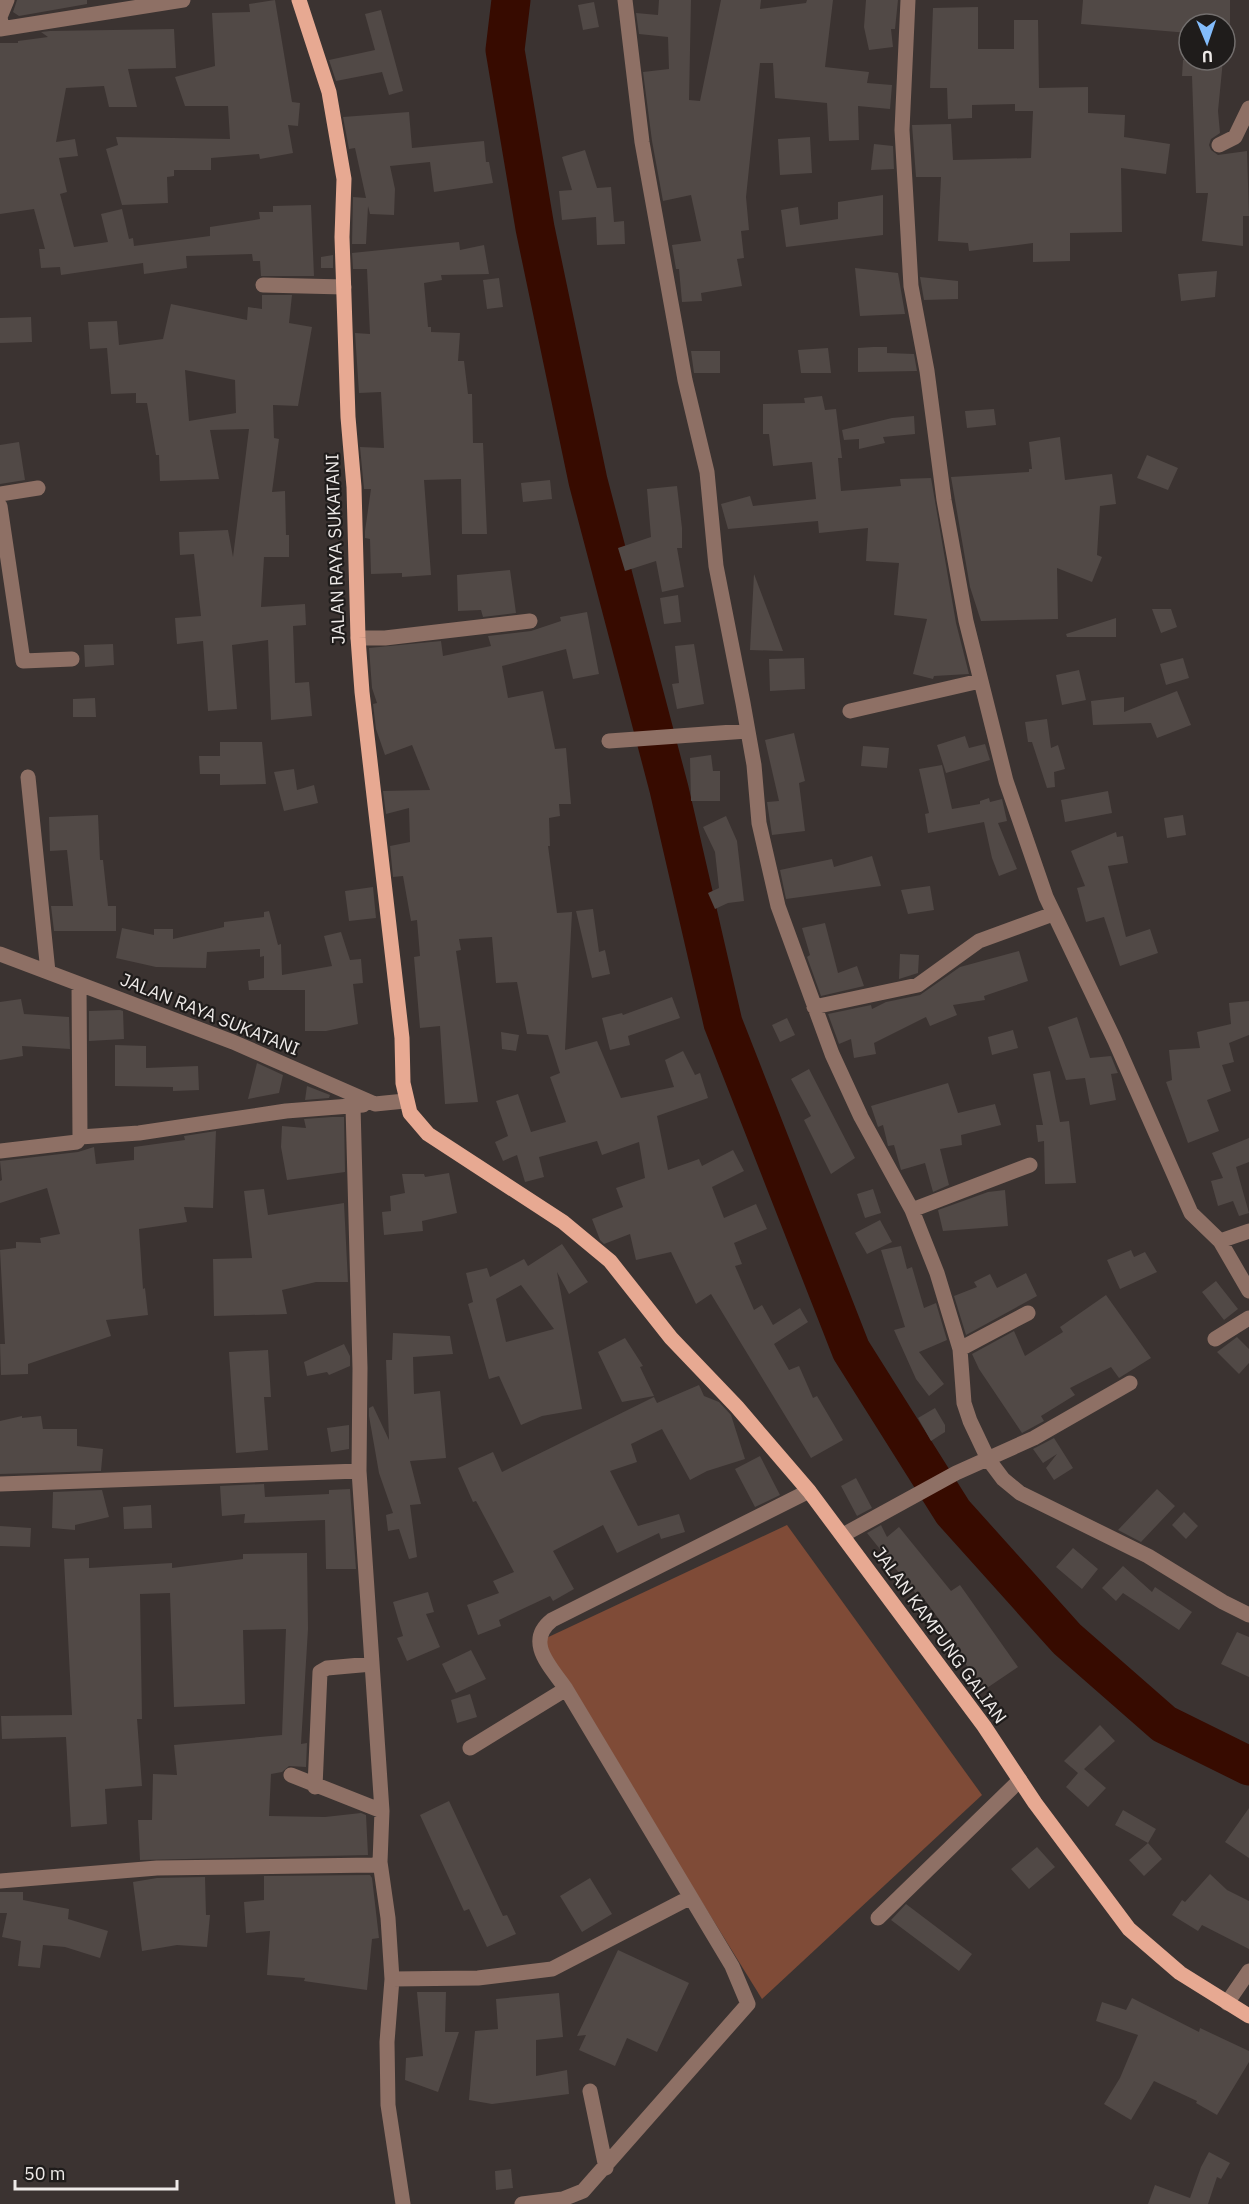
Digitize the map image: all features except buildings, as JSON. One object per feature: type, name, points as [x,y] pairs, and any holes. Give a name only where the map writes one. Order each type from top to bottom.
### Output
[{"type":"main road","name":"JALAN RAYA SUKATANI","points":[[299,0],[329,92],[344,179],[344,287],[348,417],[354,487],[358,638],[362,692],[402,1038],[405,1101]]},
{"type":"main road","name":"JALAN KAMPUNG GALIAN","points":[[405,1101],[410,1113],[428,1134],[563,1222],[610,1261],[671,1338],[737,1407],[843,1536],[984,1726],[1097,1889],[1129,1929],[1180,1973],[1249,2016]]},
{"type":"street","points":[[8,0],[0,17],[1,28],[183,0]]},
{"type":"street","points":[[625,0],[642,142],[685,380],[707,472],[716,566],[754,765],[759,823],[769,873],[786,934],[832,1054],[861,1117],[912,1210],[937,1273],[960,1349],[964,1403],[988,1459],[1004,1479],[1020,1493],[1148,1556],[1223,1602],[1249,1615]]},
{"type":"street","points":[[908,0],[902,130],[911,286],[927,371],[948,520],[980,681],[1006,781],[1053,914],[1115,1041],[1191,1213],[1220,1241],[1249,1291]]},
{"type":"street","points":[[1219,145],[1235,137],[1249,108]]},
{"type":"street","points":[[263,285],[344,287]]},
{"type":"street","points":[[0,495],[38,488]]},
{"type":"street","points":[[0,506],[23,661],[72,659]]},
{"type":"street","points":[[358,638],[385,638],[530,621]]},
{"type":"street","points":[[850,711],[980,681]]},
{"type":"street","points":[[609,741],[747,731]]},
{"type":"street","points":[[28,777],[48,972]]},
{"type":"street","points":[[814,1007],[918,984],[979,941],[1053,914]]},
{"type":"street","name":"JALAN RAYA SUKATANI","points":[[0,954],[232,1042],[375,1104],[405,1101]]},
{"type":"street","points":[[0,1151],[76,1142],[80,1137],[79,984]]},
{"type":"street","points":[[80,1137],[139,1134],[285,1111],[375,1104]]},
{"type":"street","points":[[353,1106],[360,1368],[359,1472],[382,1811],[380,1862],[388,1918],[392,1979],[387,2042],[388,2105],[403,2204]]},
{"type":"street","points":[[912,1210],[1030,1165]]},
{"type":"street","points":[[1220,1241],[1249,1231]]},
{"type":"street","points":[[960,1349],[1028,1313]]},
{"type":"street","points":[[1215,1339],[1249,1318]]},
{"type":"street","points":[[843,1536],[956,1473],[1034,1438],[1130,1383]]},
{"type":"street","points":[[0,1484],[359,1472]]},
{"type":"street","points":[[522,2204],[573,2196],[583,2191],[606,2168],[748,2004],[732,1966],[689,1898],[566,1689],[545,1659],[540,1645],[542,1628],[552,1620],[633,1578],[808,1491]]},
{"type":"street","points":[[315,1787],[320,1672],[327,1668],[372,1664]]},
{"type":"street","points":[[470,1748],[566,1689]]},
{"type":"street","points":[[291,1775],[315,1787],[382,1811]]},
{"type":"street","points":[[878,1917],[1020,1780]]},
{"type":"street","points":[[0,1881],[158,1868],[374,1865],[380,1862]]},
{"type":"street","points":[[392,1979],[478,1978],[552,1969],[689,1898]]},
{"type":"street","points":[[1227,2003],[1249,1971]]},
{"type":"street","points":[[590,2091],[606,2168]]},
{"type":"shaded area","points":[[787,1525],[982,1795],[762,1999],[540,1641]]},
{"type":"waterway","points":[[511,0],[505,50],[535,228],[588,481],[669,789],[723,1023],[851,1350],[953,1512],[1067,1639],[1164,1724],[1249,1766]]}]
